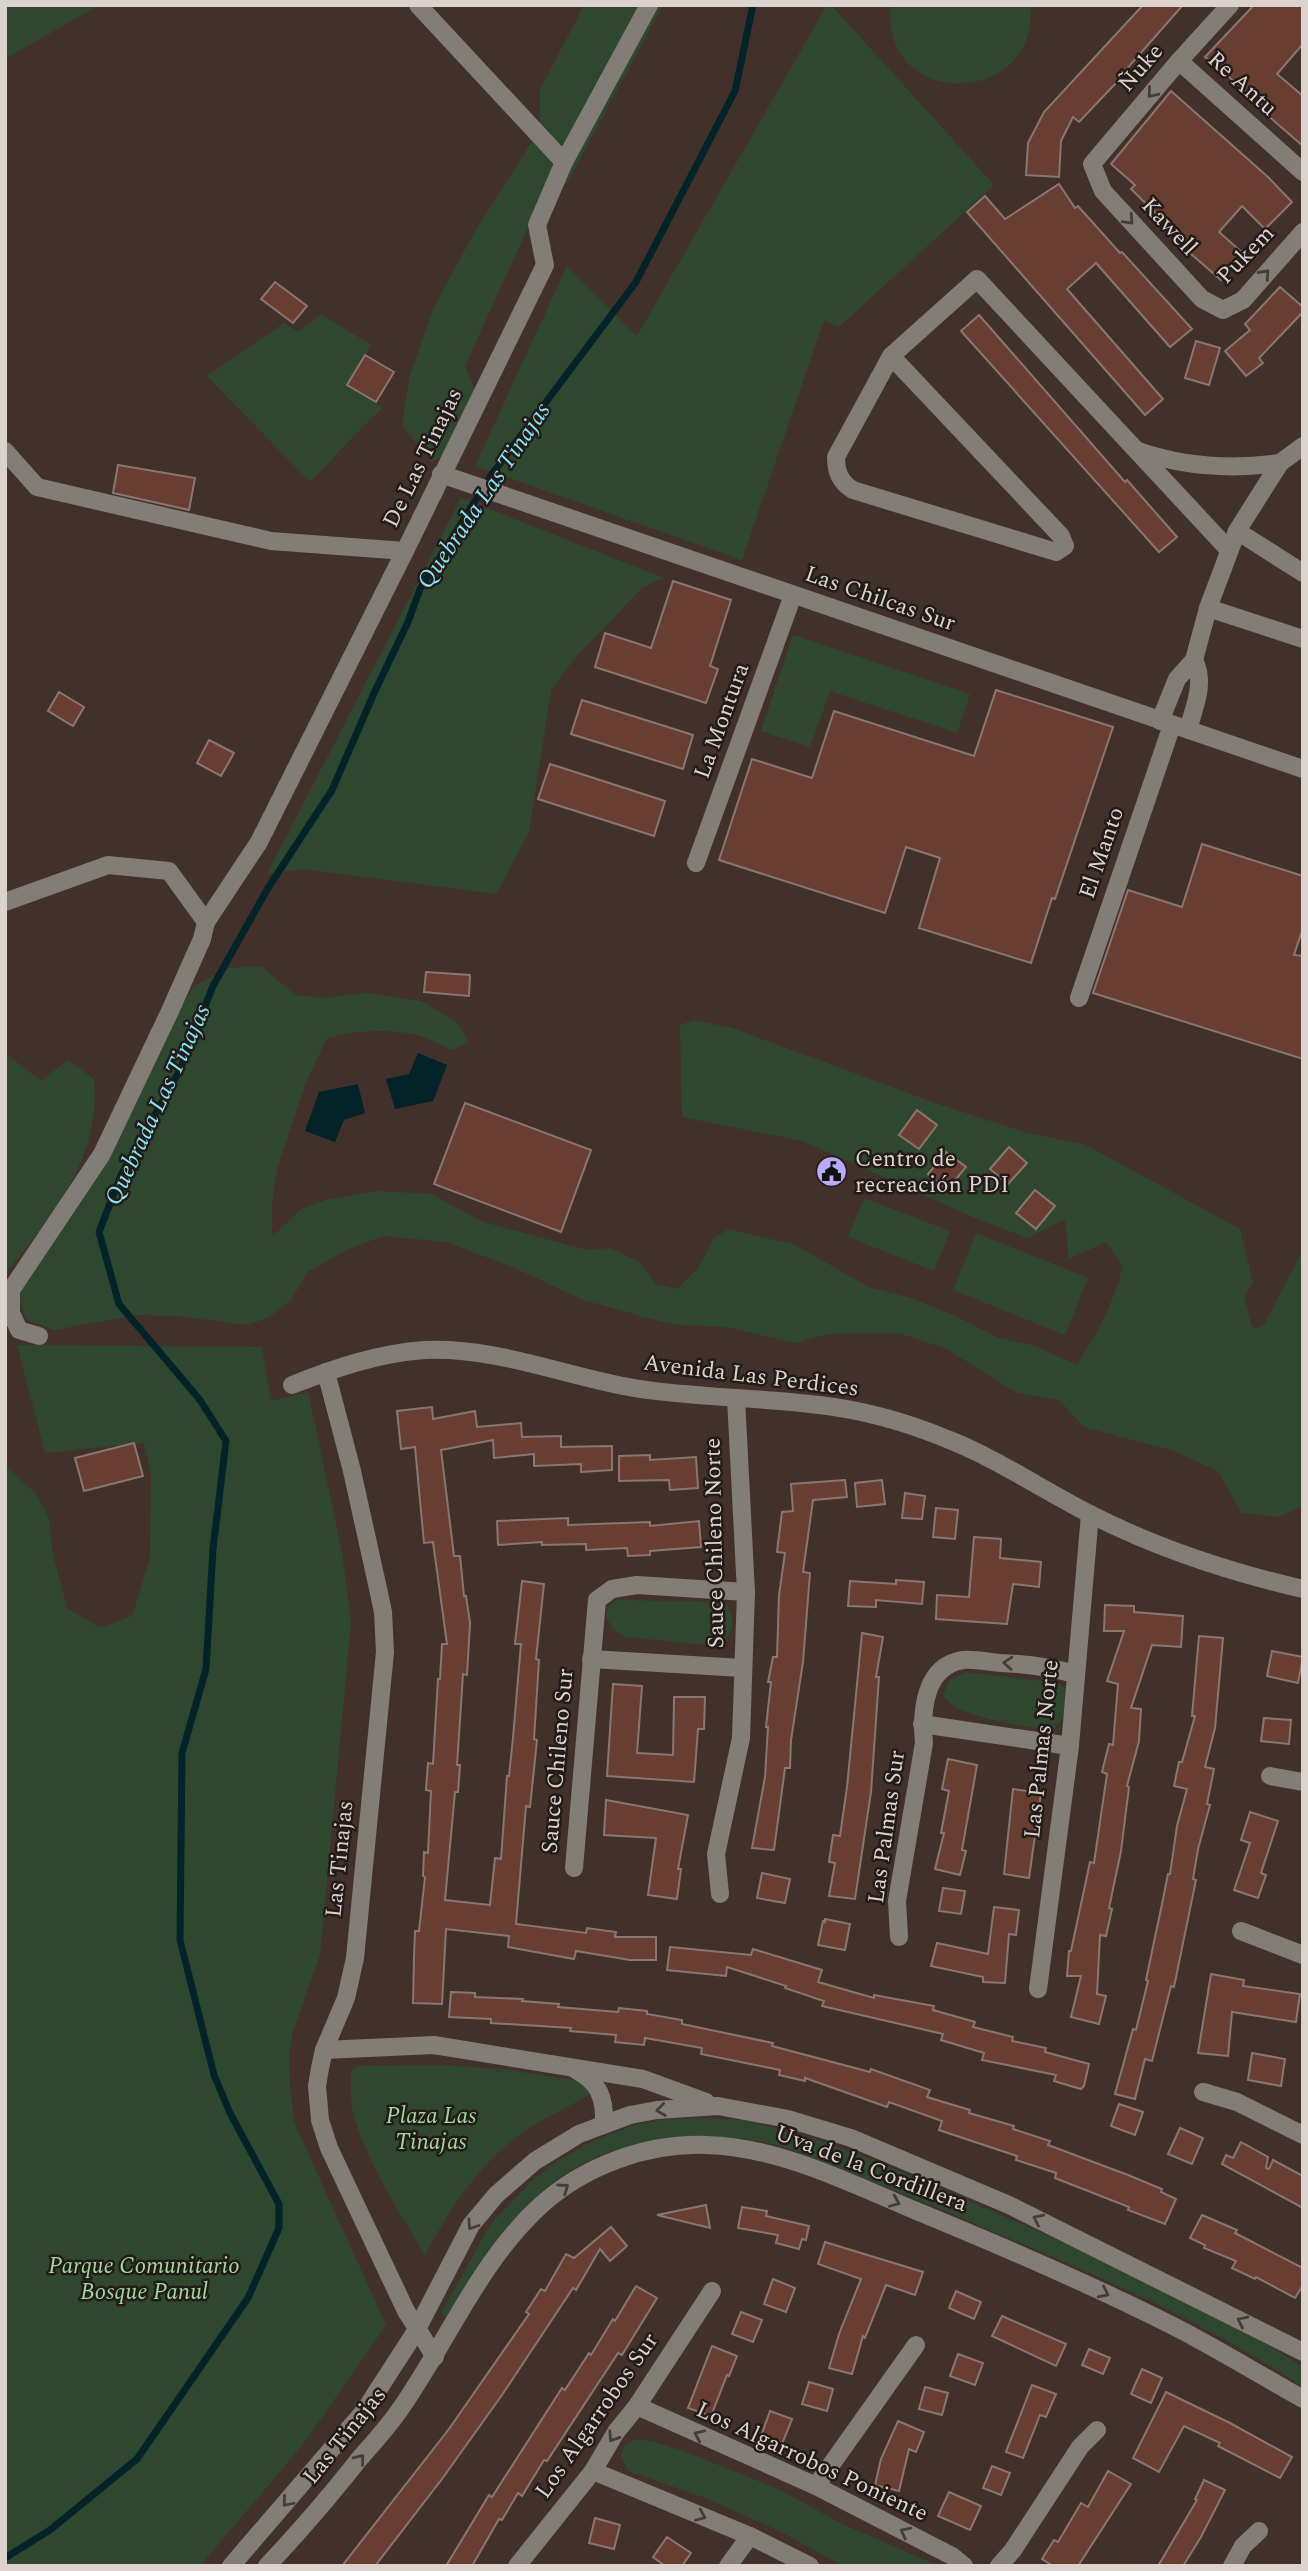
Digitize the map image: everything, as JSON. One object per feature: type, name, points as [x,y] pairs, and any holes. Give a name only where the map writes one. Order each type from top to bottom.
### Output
[{"type":"street","points":[[418,5],[564,162]]},
{"type":"street","name":"De Las Tinajas","points":[[8,1291],[102,1154],[170,1011],[202,939],[206,922],[259,842],[405,551],[545,265],[537,225],[564,162],[649,5]]},
{"type":"street","name":"Ñuke","points":[[1092,164],[1230,5]]},
{"type":"street","name":"Re Antu","points":[[1180,61],[1303,172]]},
{"type":"street","name":"Kawell","points":[[1092,164],[1103,191],[1202,299],[1223,310]]},
{"type":"street","name":"Pukem","points":[[1223,310],[1242,300],[1303,232]]},
{"type":"street","points":[[891,356],[1061,536],[1065,546],[1056,552],[846,486],[838,474],[836,457],[891,356],[977,279],[1229,550]]},
{"type":"street","points":[[1173,725],[1177,679],[1194,660],[1209,608],[1237,531],[1280,463],[1303,446]]},
{"type":"street","points":[[1134,450],[1186,464],[1212,467],[1280,463]]},
{"type":"street","points":[[5,451],[37,486],[271,541],[405,551]]},
{"type":"street","name":"Las Chilcas Sur","points":[[441,474],[1303,769]]},
{"type":"street","points":[[1237,531],[1303,573]]},
{"type":"street","name":"La Montura","points":[[696,863],[793,595]]},
{"type":"street","points":[[1209,608],[1303,639]]},
{"type":"street","points":[[1173,725],[1200,684],[1194,660]]},
{"type":"street","name":"El Manto","points":[[1079,998],[1173,725]]},
{"type":"street","points":[[5,902],[108,865],[121,866],[169,872],[206,922]]},
{"type":"street","points":[[8,1291],[11,1313],[19,1330],[39,1336]]},
{"type":"street","name":"Avenida Las Perdices","points":[[292,1385],[326,1372],[396,1353],[451,1350],[504,1357],[634,1388],[853,1410],[916,1427],[980,1453],[1090,1514],[1195,1558],[1264,1580],[1303,1589]]},
{"type":"street","name":"Las Tinajas","points":[[267,2566],[399,2412],[435,2357],[416,2331],[324,2134],[318,2105],[317,2086],[324,2050],[346,1998],[355,1958],[385,1652],[385,1631],[379,1593],[352,1471],[326,1372]]},
{"type":"street","name":"Sauce Chileno Norte","points":[[720,1894],[716,1854],[741,1738],[746,1592],[736,1398]]},
{"type":"street","name":"Las Palmas Norte","points":[[1038,1989],[1070,1746],[1090,1514]]},
{"type":"street","name":"Sauce Chileno Sur","points":[[573,1868],[597,1600],[612,1589],[637,1585],[746,1592]]},
{"type":"street","points":[[591,1659],[742,1668]]},
{"type":"street","name":"Las Palmas Sur","points":[[899,1937],[897,1901],[924,1743],[922,1724],[928,1688],[933,1679],[939,1671],[962,1660],[1046,1666],[1075,1674]]},
{"type":"street","points":[[922,1724],[1070,1746]]},
{"type":"street","points":[[1270,1776],[1303,1782]]},
{"type":"street","points":[[1241,1931],[1303,1955]]},
{"type":"street","name":"Uva de la Cordillera","points":[[324,2050],[435,2045],[570,2066],[643,2079],[718,2106],[788,2119],[851,2138],[1009,2205],[1303,2352]]},
{"type":"street","name":"Uva de la Cordillera","points":[[570,2066],[593,2080],[598,2088],[604,2107],[604,2123]]},
{"type":"street","points":[[1203,2092],[1237,2102],[1303,2135]]},
{"type":"street","name":"Uva de la Cordillera","points":[[416,2331],[471,2225],[514,2177],[556,2146],[604,2123],[657,2110],[718,2106]]},
{"type":"street","name":"Uva de la Cordillera","points":[[435,2357],[483,2276],[512,2236],[557,2192],[601,2166],[626,2157],[677,2146],[704,2145],[756,2151],[805,2165],[1042,2263],[1181,2330],[1303,2399]]},
{"type":"street","name":"Los Algarrobos Sur","points":[[517,2566],[593,2471],[616,2432],[637,2406],[712,2291]]},
{"type":"street","name":"Las Tinajas","points":[[231,2566],[365,2410],[416,2331]]},
{"type":"street","points":[[816,2486],[916,2345]]},
{"type":"street","name":"Los Algarrobos Poniente","points":[[637,2406],[816,2486],[952,2556],[964,2566]]},
{"type":"street","points":[[999,2566],[1013,2550],[1080,2447],[1097,2430]]},
{"type":"street","points":[[593,2471],[750,2536],[810,2566]]},
{"type":"street","points":[[1231,2566],[1243,2546],[1259,2531]]},
{"type":"street","points":[[729,2566],[750,2536]]},
{"type":"street","points":[[770,2566],[781,2550]]},
{"type":"green space","points":[[5,5],[99,5],[5,59]]},
{"type":"green space","points":[[584,5],[663,5],[567,183],[541,199],[465,366],[480,403],[462,448],[431,462],[402,425],[409,379],[433,309],[474,233],[540,129],[540,90]]},
{"type":"green space","points":[[827,5],[831,5],[994,185],[839,327],[824,320],[742,560],[475,466],[567,266],[637,336]]},
{"type":"green space","points":[[891,5],[1030,5],[1027,39],[1011,63],[988,78],[960,83],[933,79],[909,64],[894,40]]},
{"type":"green space","points":[[321,314],[371,345],[347,385],[383,408],[310,482],[207,376],[284,323],[298,332]]},
{"type":"green space","points":[[461,498],[664,578],[643,587],[575,658],[551,690],[529,832],[496,894],[303,869],[267,874]]},
{"type":"green space","points":[[793,635],[970,694],[957,733],[830,691],[810,747],[761,731]]},
{"type":"green space","points":[[261,966],[295,995],[321,998],[366,993],[421,1001],[458,1023],[468,1042],[452,1050],[421,1036],[386,1031],[327,1038],[306,1082],[277,1169],[272,1202],[272,1237],[301,1209],[326,1200],[377,1191],[431,1194],[483,1222],[587,1250],[611,1248],[639,1262],[656,1284],[677,1289],[699,1267],[714,1238],[729,1229],[795,1245],[869,1287],[910,1298],[954,1315],[996,1337],[1035,1346],[1077,1365],[1104,1317],[1123,1266],[1106,1242],[1069,1259],[1065,1219],[1027,1238],[968,1215],[803,1141],[682,1117],[680,1025],[695,1020],[732,1028],[935,1103],[1027,1133],[1084,1144],[1240,1229],[1253,1282],[1244,1298],[1253,1329],[1264,1325],[1303,1250],[1303,1506],[1279,1517],[1242,1513],[1218,1471],[1174,1451],[1084,1427],[1059,1400],[1017,1393],[945,1348],[898,1333],[828,1334],[795,1343],[726,1327],[670,1324],[583,1300],[513,1267],[446,1242],[383,1236],[349,1249],[307,1272],[292,1299],[269,1317],[247,1325],[177,1316],[137,1315],[54,1330],[26,1319],[17,1292],[134,1109],[155,1052],[194,986],[229,968]]},
{"type":"green space","points":[[5,1053],[41,1081],[68,1060],[94,1079],[90,1135],[82,1160],[56,1207],[6,1273]]},
{"type":"green space","points":[[864,1198],[950,1231],[934,1271],[848,1237]]},
{"type":"green space","points":[[976,1233],[1088,1278],[1065,1335],[953,1290]]},
{"type":"green space","name":"Parque Comunitario Bosque Panul","points":[[17,1345],[262,1347],[271,1401],[308,1392],[342,1552],[351,1623],[320,1955],[293,2031],[289,2054],[290,2086],[294,2122],[386,2325],[304,2443],[200,2566],[5,2566],[5,1465],[36,1494],[49,1518],[53,1555],[67,1608],[100,1628],[132,1616],[150,1558],[151,1475],[144,1443],[45,1453]]},
{"type":"green space","points":[[619,1600],[717,1602],[727,1605],[732,1628],[722,1641],[708,1645],[628,1637],[614,1629],[606,1615],[611,1603]]},
{"type":"green space","points":[[965,1672],[1058,1683],[1066,1688],[1066,1707],[1062,1718],[1050,1731],[991,1719],[961,1709],[943,1695],[949,1680]]},
{"type":"green space","name":"Plaza Las Tinajas","points":[[439,2065],[501,2069],[587,2082],[592,2090],[588,2095],[526,2130],[494,2156],[456,2203],[425,2256],[366,2150],[352,2107],[351,2069],[360,2066]]},
{"type":"green space","points":[[694,2118],[742,2120],[821,2141],[876,2161],[1072,2246],[1165,2289],[1266,2344],[1303,2367],[1303,2387],[1219,2336],[1087,2272],[809,2156],[768,2143],[740,2139],[658,2141],[619,2149],[575,2168],[551,2184],[530,2203],[495,2246],[447,2317],[441,2314],[490,2225],[530,2183],[553,2164],[587,2144],[631,2126]]},
{"type":"green space","points":[[635,2439],[681,2450],[778,2489],[842,2524],[939,2566],[844,2566],[779,2531],[706,2498],[628,2471],[621,2455],[625,2445]]},
{"type":"water","points":[[418,1053],[447,1065],[433,1101],[395,1109],[386,1079],[409,1074]]},
{"type":"water","points":[[358,1084],[365,1113],[344,1120],[335,1142],[305,1131],[319,1092]]},
{"type":"building","points":[[1143,5],[1183,5],[1079,122],[1073,117],[1061,141],[1059,177],[1026,175],[1028,143],[1044,112]]},
{"type":"building","points":[[1254,5],[1303,5],[1303,44],[1277,74],[1303,96],[1303,146],[1259,108],[1262,105],[1205,57]]},
{"type":"building","points":[[1171,91],[1268,177],[1292,202],[1265,229],[1242,206],[1219,232],[1244,254],[1221,280],[1175,240],[1178,235],[1131,189],[1135,185],[1111,164]]},
{"type":"building","points":[[1059,184],[1075,208],[1078,206],[1192,329],[1170,347],[1096,263],[1067,289],[1163,399],[1145,415],[967,212],[985,196],[1005,219]]},
{"type":"building","points":[[275,282],[307,306],[293,323],[261,299]]},
{"type":"building","points":[[1280,287],[1303,307],[1303,312],[1259,358],[1263,363],[1246,376],[1225,351],[1250,330],[1245,324]]},
{"type":"building","points":[[979,315],[1125,482],[1127,480],[1177,537],[1159,552],[961,331]]},
{"type":"building","points":[[1196,341],[1220,348],[1209,385],[1185,378]]},
{"type":"building","points":[[365,355],[394,372],[376,402],[347,385]]},
{"type":"building","points":[[118,465],[195,478],[189,510],[113,493]]},
{"type":"building","points":[[673,581],[731,600],[710,666],[718,669],[706,703],[595,667],[605,633],[651,648]]},
{"type":"building","points":[[996,690],[1113,727],[1031,963],[919,928],[940,858],[906,847],[885,913],[719,860],[752,759],[812,778],[834,711],[974,756]]},
{"type":"building","points":[[59,692],[84,707],[73,726],[48,711]]},
{"type":"building","points":[[582,700],[693,735],[683,769],[571,734]]},
{"type":"building","points":[[209,740],[234,753],[221,776],[197,763]]},
{"type":"building","points":[[550,764],[665,801],[654,836],[538,799]]},
{"type":"building","points":[[1202,844],[1303,876],[1303,928],[1294,955],[1303,956],[1303,1059],[1093,993],[1128,890],[1182,907]]},
{"type":"building","points":[[426,972],[470,975],[469,996],[424,992]]},
{"type":"building","points":[[465,1103],[591,1150],[561,1232],[434,1184]]},
{"type":"building","points":[[917,1110],[937,1125],[919,1149],[899,1135]]},
{"type":"building","points":[[1009,1147],[1027,1163],[1008,1184],[990,1169]]},
{"type":"building","points":[[946,1152],[966,1167],[947,1190],[928,1174]]},
{"type":"building","points":[[1035,1190],[1055,1206],[1036,1229],[1016,1213]]},
{"type":"building","points":[[432,1407],[433,1419],[475,1411],[477,1427],[521,1423],[522,1437],[561,1436],[561,1447],[612,1446],[612,1470],[581,1472],[581,1464],[534,1466],[534,1454],[494,1458],[493,1440],[441,1450],[454,1556],[460,1556],[470,1623],[467,1675],[463,1674],[457,1765],[460,1765],[458,1792],[455,1792],[445,1900],[490,1905],[495,1858],[501,1859],[507,1776],[513,1738],[521,1644],[515,1644],[522,1581],[544,1584],[536,1659],[539,1660],[534,1739],[537,1740],[530,1807],[526,1806],[516,1924],[586,1933],[587,1928],[616,1932],[615,1937],[656,1937],[656,1960],[630,1960],[576,1951],[574,1959],[508,1947],[509,1936],[446,1929],[442,2004],[413,2003],[415,1931],[419,1931],[425,1877],[424,1852],[428,1853],[431,1791],[426,1790],[428,1763],[433,1764],[442,1644],[447,1644],[433,1542],[424,1543],[415,1447],[401,1449],[397,1411]]},
{"type":"building","points":[[134,1443],[143,1476],[84,1491],[75,1458]]},
{"type":"building","points":[[650,1455],[650,1460],[696,1457],[698,1488],[670,1490],[669,1480],[619,1481],[619,1456]]},
{"type":"building","points":[[845,1480],[847,1497],[813,1500],[803,1572],[810,1573],[803,1662],[791,1740],[790,1768],[785,1768],[774,1850],[752,1848],[765,1777],[766,1727],[771,1682],[768,1682],[773,1657],[777,1657],[779,1595],[785,1553],[777,1552],[782,1512],[793,1511],[791,1484]]},
{"type":"building","points":[[882,1480],[885,1504],[857,1507],[855,1483]]},
{"type":"building","points":[[905,1493],[925,1496],[922,1519],[902,1518]]},
{"type":"building","points":[[936,1508],[958,1510],[955,1539],[933,1537]]},
{"type":"building","points":[[568,1518],[568,1525],[650,1522],[650,1526],[699,1521],[701,1547],[650,1551],[650,1555],[628,1556],[627,1548],[586,1550],[586,1544],[542,1545],[542,1542],[498,1545],[497,1521]]},
{"type":"building","points":[[974,1537],[1001,1539],[1000,1558],[1041,1562],[1039,1587],[1013,1584],[1007,1624],[936,1619],[937,1595],[969,1597]]},
{"type":"building","points":[[896,1580],[924,1582],[922,1604],[876,1600],[876,1607],[848,1606],[850,1581],[896,1584]]},
{"type":"building","points":[[1105,1605],[1134,1606],[1134,1612],[1183,1616],[1181,1647],[1152,1645],[1131,1708],[1141,1709],[1139,1741],[1127,1786],[1121,1851],[1109,1908],[1112,1909],[1106,1936],[1100,1935],[1097,1994],[1106,1996],[1099,2024],[1071,2017],[1081,1976],[1067,1976],[1069,1951],[1090,1862],[1094,1863],[1107,1774],[1102,1772],[1109,1744],[1113,1745],[1118,1684],[1107,1681],[1124,1631],[1104,1631]]},
{"type":"building","points":[[862,1633],[883,1637],[876,1677],[879,1677],[871,1792],[855,1899],[829,1896],[835,1863],[829,1862],[833,1835],[840,1836]]},
{"type":"building","points":[[1199,1636],[1223,1638],[1215,1728],[1205,1767],[1214,1769],[1207,1804],[1210,1805],[1198,1849],[1193,1879],[1196,1880],[1174,1987],[1171,1986],[1152,2061],[1145,2059],[1135,2099],[1115,2094],[1133,2029],[1136,2030],[1148,1981],[1146,1980],[1170,1874],[1177,1826],[1187,1789],[1174,1786],[1179,1762],[1182,1762],[1195,1716],[1192,1716]]},
{"type":"building","points":[[1272,1651],[1303,1657],[1298,1683],[1267,1676]]},
{"type":"building","points":[[613,1684],[642,1686],[637,1753],[673,1755],[674,1697],[705,1697],[704,1729],[698,1729],[694,1782],[607,1776]]},
{"type":"building","points":[[1264,1718],[1291,1720],[1289,1744],[1261,1741]]},
{"type":"building","points":[[948,1759],[977,1765],[962,1850],[966,1851],[960,1875],[935,1869],[944,1833],[941,1833],[949,1791],[942,1789]]},
{"type":"building","points":[[1013,1789],[1041,1793],[1029,1878],[1004,1874]]},
{"type":"building","points":[[606,1800],[688,1815],[678,1869],[681,1869],[677,1899],[648,1895],[656,1838],[604,1835]]},
{"type":"building","points":[[1250,1812],[1278,1821],[1261,1873],[1266,1875],[1258,1898],[1234,1890],[1250,1843],[1241,1840]]},
{"type":"building","points":[[762,1873],[790,1879],[785,1903],[757,1898]]},
{"type":"building","points":[[943,1888],[965,1891],[961,1914],[939,1911]]},
{"type":"building","points":[[994,1907],[1019,1910],[1016,1935],[1009,1934],[1005,1983],[983,1982],[983,1977],[931,1966],[937,1943],[988,1954]]},
{"type":"building","points":[[825,1919],[850,1924],[845,1950],[818,1945]]},
{"type":"building","points":[[670,1947],[751,1955],[753,1949],[822,1970],[818,1982],[874,1998],[874,1995],[934,2006],[933,2010],[975,2022],[973,2027],[1013,2037],[1012,2041],[1046,2048],[1045,2052],[1089,2064],[1084,2086],[1081,2089],[1054,2081],[1056,2075],[982,2060],[984,2053],[941,2040],[943,2034],[822,2006],[824,2001],[727,1967],[726,1976],[667,1970]]},
{"type":"building","points":[[1211,1974],[1244,1980],[1243,1986],[1300,1994],[1296,2022],[1232,2012],[1228,2056],[1198,2053]]},
{"type":"building","points":[[451,1992],[475,1993],[475,1997],[559,2004],[558,2007],[618,2012],[619,2008],[647,2011],[647,2014],[682,2020],[682,2024],[773,2043],[772,2046],[870,2072],[871,2069],[930,2090],[927,2097],[970,2110],[969,2113],[1014,2126],[1013,2129],[1050,2141],[1048,2145],[1162,2189],[1161,2192],[1176,2199],[1165,2224],[1055,2178],[1056,2173],[1016,2160],[1017,2156],[939,2130],[942,2121],[889,2102],[887,2107],[805,2078],[805,2081],[779,2075],[780,2070],[701,2054],[702,2048],[645,2038],[644,2045],[615,2042],[616,2035],[570,2031],[571,2028],[491,2023],[491,2019],[449,2017]]},
{"type":"building","points":[[1252,2053],[1285,2059],[1281,2086],[1248,2080]]},
{"type":"building","points":[[1119,2104],[1143,2112],[1135,2135],[1111,2126]]},
{"type":"building","points":[[1180,2128],[1203,2138],[1192,2164],[1168,2154]]},
{"type":"building","points":[[1241,2142],[1268,2157],[1266,2168],[1269,2169],[1273,2160],[1303,2176],[1303,2208],[1222,2164],[1226,2155],[1233,2158]]},
{"type":"building","points":[[706,2205],[710,2228],[657,2215]]},
{"type":"building","points":[[742,2207],[767,2211],[766,2216],[809,2226],[806,2240],[802,2239],[799,2249],[776,2243],[778,2235],[738,2228]]},
{"type":"building","points":[[1202,2215],[1237,2230],[1235,2233],[1303,2268],[1303,2285],[1295,2298],[1256,2277],[1255,2279],[1232,2268],[1236,2261],[1204,2248],[1205,2245],[1190,2238]]},
{"type":"building","points":[[611,2227],[627,2246],[610,2261],[600,2249],[576,2290],[573,2288],[502,2395],[375,2566],[342,2566],[449,2429],[529,2314],[526,2312],[541,2289],[545,2291],[566,2254],[574,2258]]},
{"type":"building","points":[[825,2242],[923,2272],[915,2295],[886,2285],[865,2338],[863,2336],[852,2374],[829,2368],[861,2279],[818,2264]]},
{"type":"building","points":[[773,2279],[795,2288],[786,2312],[764,2304]]},
{"type":"building","points":[[636,2286],[657,2298],[622,2355],[618,2353],[522,2496],[518,2493],[502,2520],[499,2519],[472,2566],[446,2566],[489,2495],[492,2497],[562,2388],[565,2390],[589,2353],[591,2355]]},
{"type":"building","points":[[956,2291],[981,2302],[974,2319],[949,2308]]},
{"type":"building","points":[[741,2312],[762,2320],[753,2342],[732,2334]]},
{"type":"building","points":[[1002,2316],[1066,2344],[1056,2366],[992,2336]]},
{"type":"building","points":[[712,2346],[737,2356],[711,2416],[688,2408]]},
{"type":"building","points":[[1089,2349],[1110,2358],[1103,2374],[1082,2365]]},
{"type":"building","points":[[958,2354],[983,2363],[975,2385],[950,2376]]},
{"type":"building","points":[[1142,2369],[1162,2378],[1151,2403],[1131,2394]]},
{"type":"building","points":[[809,2382],[833,2389],[827,2411],[802,2404]]},
{"type":"building","points":[[1032,2385],[1056,2394],[1046,2417],[1040,2415],[1023,2458],[1006,2452]]},
{"type":"building","points":[[925,2387],[948,2393],[942,2415],[919,2409]]},
{"type":"building","points":[[1166,2392],[1292,2457],[1280,2478],[1218,2446],[1220,2443],[1184,2426],[1159,2472],[1133,2458]]},
{"type":"building","points":[[770,2411],[792,2419],[782,2444],[761,2436]]},
{"type":"building","points":[[898,2421],[924,2432],[916,2452],[909,2449],[899,2491],[875,2485],[881,2459]]},
{"type":"building","points":[[992,2466],[1010,2473],[1001,2495],[983,2488]]},
{"type":"building","points":[[1108,2471],[1131,2484],[1078,2566],[1053,2566],[1042,2559],[1054,2540],[1058,2542],[1081,2503],[1088,2507]]},
{"type":"building","points":[[1204,2480],[1225,2490],[1201,2537],[1183,2566],[1158,2566],[1197,2500],[1195,2499]]},
{"type":"building","points":[[949,2492],[981,2506],[970,2530],[938,2516]]},
{"type":"building","points":[[595,2518],[620,2525],[614,2549],[589,2543]]},
{"type":"building","points":[[667,2537],[691,2553],[682,2566],[665,2566],[653,2557]]},
{"type":"waterway","name":"Quebrada Las Tinajas","points":[[5,2558],[50,2530],[137,2459],[248,2298],[279,2228],[279,2204],[230,2113],[214,2075],[180,1940],[182,1753],[206,1669],[213,1549],[226,1441],[200,1400],[119,1304],[99,1232],[121,1175],[179,1072],[213,986],[268,888],[332,790],[408,622],[420,589],[492,474],[636,282],[735,91],[753,5]]},
{"type":"place","name":"Centro de recreación PDI","points":[[832,1172]]}]
